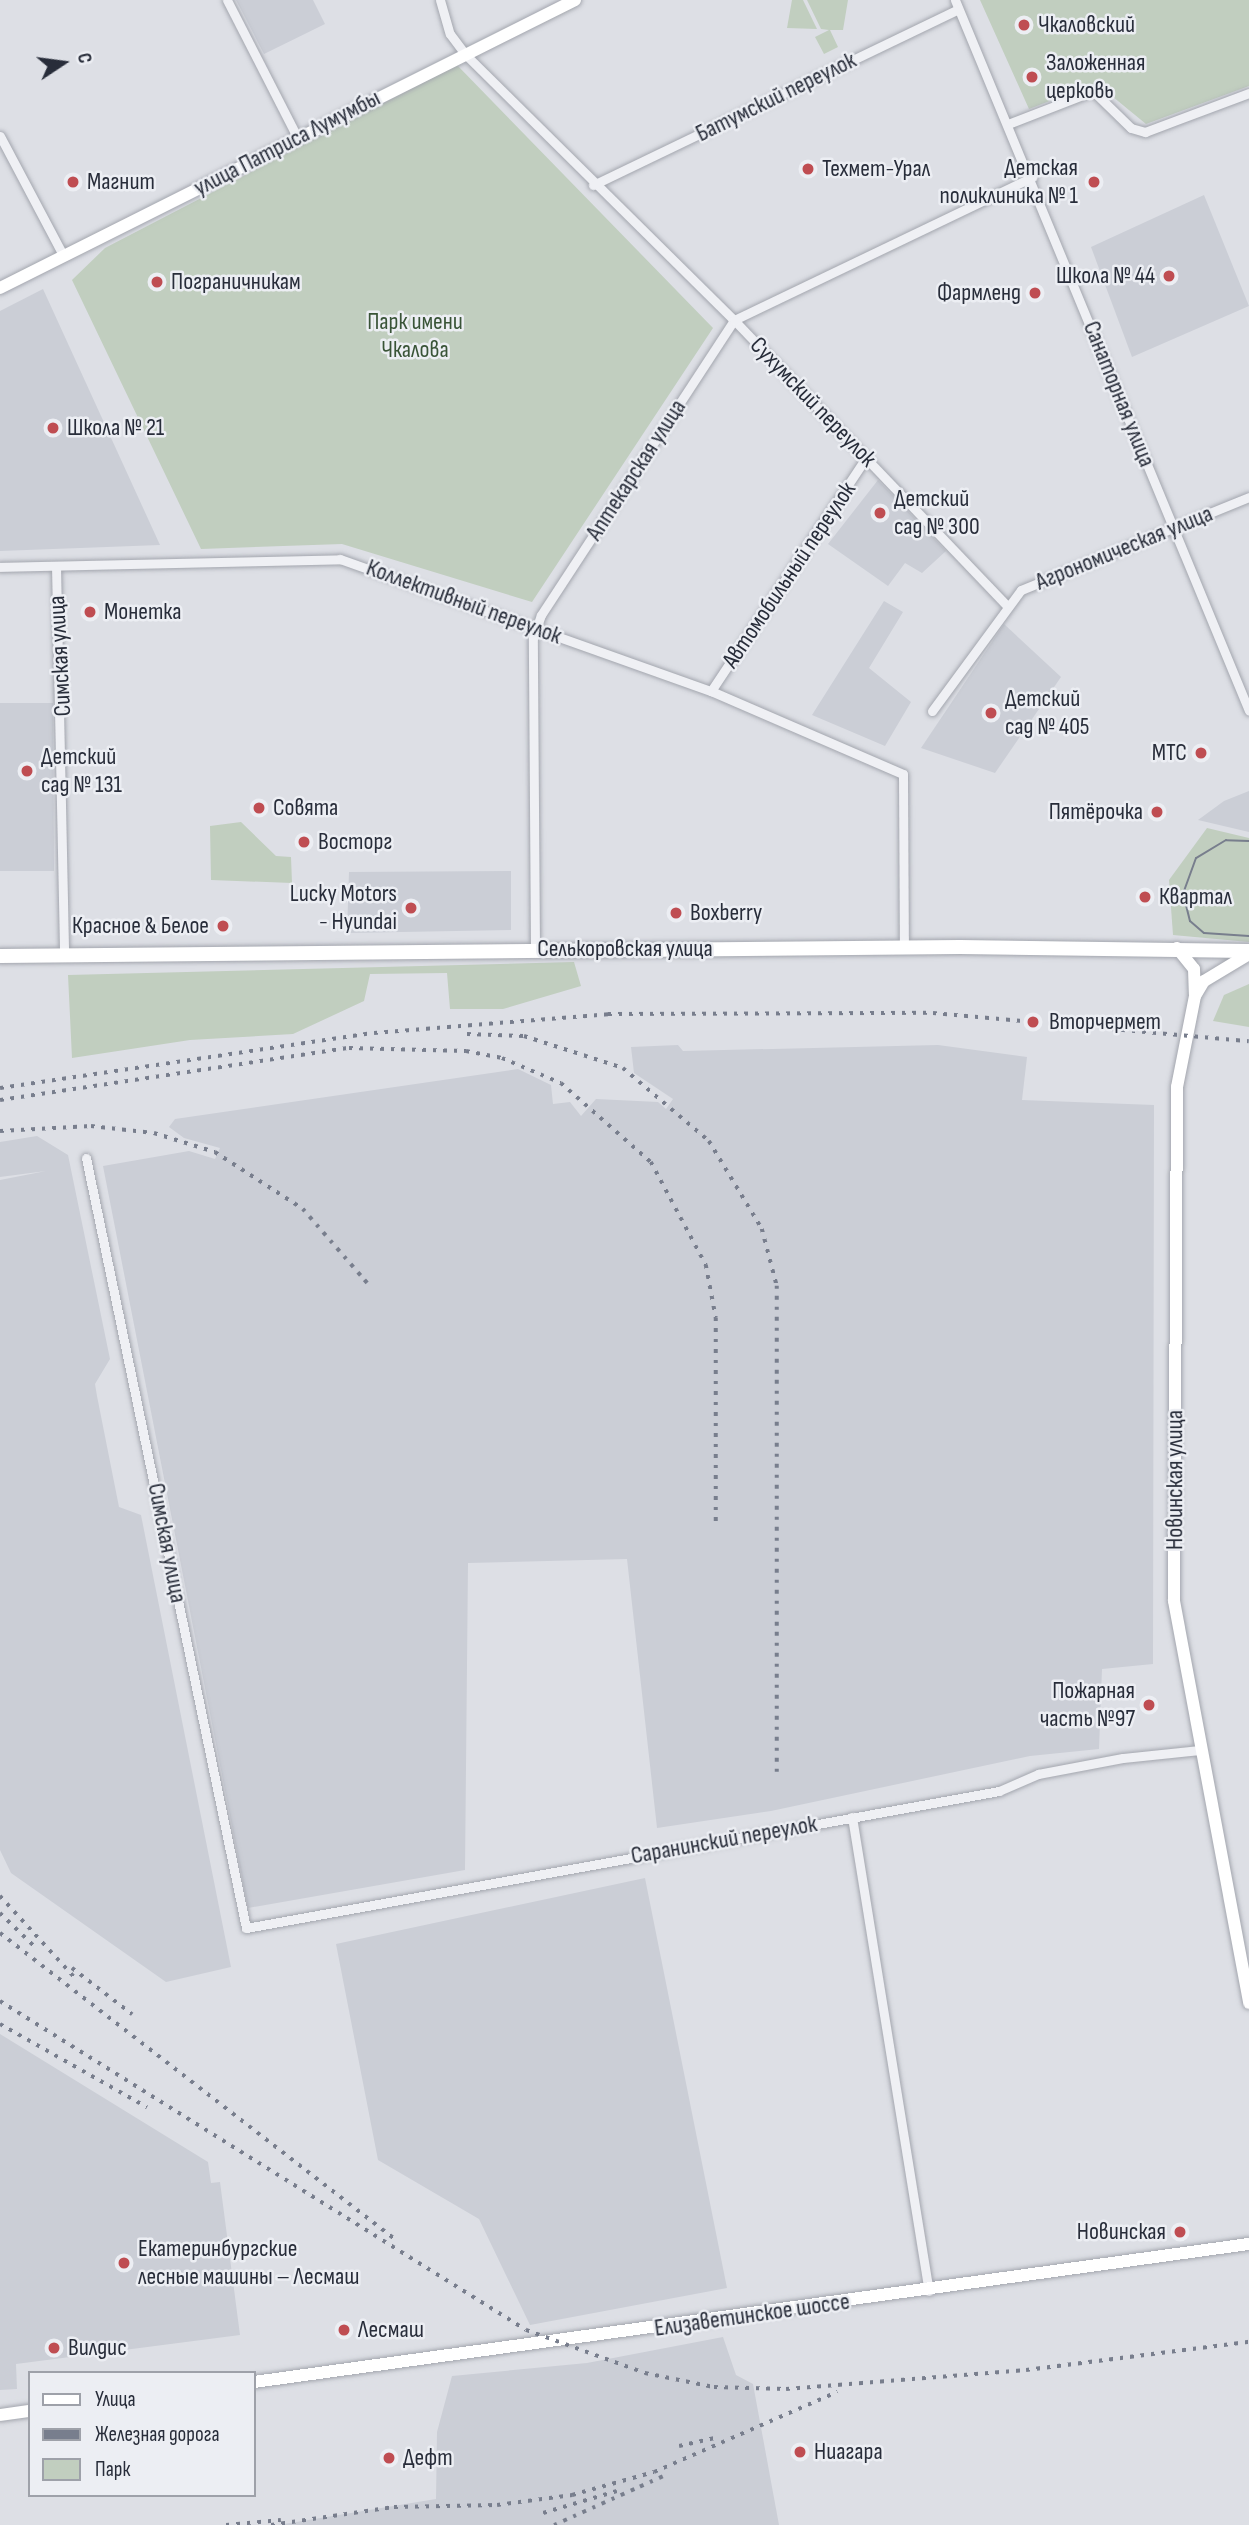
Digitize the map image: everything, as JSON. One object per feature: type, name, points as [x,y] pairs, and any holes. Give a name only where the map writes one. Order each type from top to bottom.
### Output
[{"type":"main road","name":"улица Патриса Лумумбы","points":[[0,288],[575,0]]},
{"type":"main road","name":"Селькоровская улица","points":[[0,956],[904,947],[1177,948],[1249,953]]},
{"type":"main road","points":[[1177,948],[1194,969],[1195,996]]},
{"type":"main road","points":[[1195,996],[1226,966],[1249,953]]},
{"type":"main road","name":"Новинская улица","points":[[1195,996],[1177,1087],[1174,1601],[1249,2003]]},
{"type":"main road","name":"Елизаветинское шоссе","points":[[256,2382],[929,2291],[1249,2244]]},
{"type":"main road","points":[[0,2415],[28,2411]]},
{"type":"street","points":[[227,0],[298,139]]},
{"type":"street","name":"Сухумский переулок","points":[[440,0],[450,34],[465,54],[593,185],[734,320],[1007,606]]},
{"type":"street","name":"Санаторная улица","points":[[957,4],[1032,177],[1249,711]]},
{"type":"street","name":"Батумский переулок","points":[[593,185],[957,4]]},
{"type":"street","points":[[1008,124],[1093,91],[1131,128],[1145,132],[1249,93]]},
{"type":"street","points":[[0,136],[63,255]]},
{"type":"street","points":[[734,320],[1032,177]]},
{"type":"street","name":"Аптекарская улица","points":[[537,626],[734,320]]},
{"type":"street","name":"Автомобильный переулок","points":[[711,691],[866,458]]},
{"type":"street","name":"Агрономическая улица","points":[[932,711],[1021,590],[1249,497]]},
{"type":"street","name":"Коллективный переулок","points":[[0,567],[340,559],[537,626],[711,691],[903,774],[904,947]]},
{"type":"street","name":"Симская улица","points":[[56,566],[64,957]]},
{"type":"street","points":[[535,949],[537,626]]},
{"type":"street","name":"Симская улица","points":[[86,1158],[246,1927]]},
{"type":"street","name":"Саранинский переулок","points":[[246,1927],[999,1791],[1038,1774],[1200,1750]]},
{"type":"street","points":[[852,1817],[929,2291]]},
{"type":"shaded area","points":[[236,0],[313,0],[325,24],[264,54]]},
{"type":"shaded area","name":"Школа № 44","points":[[1204,195],[1249,306],[1132,357],[1091,247]]},
{"type":"shaded area","name":"Школа № 21","points":[[43,289],[160,545],[0,551],[0,311]]},
{"type":"shaded area","name":"Детский сад № 300","points":[[878,480],[946,551],[922,573],[905,563],[888,586],[828,544]]},
{"type":"shaded area","points":[[884,601],[903,612],[869,668],[911,702],[885,746],[812,715]]},
{"type":"shaded area","name":"Детский сад № 405","points":[[1004,624],[1061,677],[995,773],[921,748]]},
{"type":"shaded area","name":"Детский сад № 131","points":[[0,703],[53,703],[54,871],[0,871]]},
{"type":"shaded area","points":[[1249,791],[1249,832],[1198,820],[1224,801]]},
{"type":"shaded area","points":[[511,871],[511,930],[347,933],[349,872]]},
{"type":"shaded area","points":[[678,1045],[683,1051],[938,1045],[1027,1057],[1022,1100],[1154,1105],[1153,1664],[1102,1669],[1099,1749],[1030,1756],[771,1811],[657,1828],[627,1559],[468,1563],[465,1870],[248,1908],[103,1166],[189,1151],[215,1159],[220,1148],[184,1138],[169,1127],[175,1119],[518,1069],[551,1085],[553,1104],[570,1102],[581,1116],[596,1099],[658,1102],[666,1109],[673,1099],[634,1073],[631,1047]]},
{"type":"shaded area","points":[[37,1136],[68,1155],[110,1359],[95,1384],[119,1507],[141,1515],[231,1967],[166,1982],[11,1873],[0,1850],[0,1180],[46,1171],[0,1177],[0,1142]]},
{"type":"shaded area","points":[[645,1878],[727,2288],[530,2325],[479,2219],[378,2160],[336,1944]]},
{"type":"shaded area","name":"Екатеринбургские лесные машины – Лесмаш","points":[[0,2034],[208,2162],[211,2183],[220,2182],[240,2335],[16,2364],[17,2389],[0,2390]]},
{"type":"shaded area","points":[[723,2337],[736,2375],[753,2384],[779,2525],[278,2525],[436,2499],[437,2432],[452,2376],[587,2363]]},
{"type":"green space","points":[[792,0],[803,0],[817,29],[787,28]]},
{"type":"green space","points":[[807,0],[848,0],[843,30],[830,30],[838,47],[824,54],[815,37],[829,30],[821,29]]},
{"type":"green space","points":[[980,0],[1249,0],[1249,86],[1146,124],[1096,83],[1029,109]]},
{"type":"green space","name":"Парк имени Чкалова","points":[[457,65],[713,328],[532,602],[342,544],[201,549],[72,280],[105,248]]},
{"type":"green space","points":[[241,822],[276,856],[291,857],[292,883],[211,880],[210,826]]},
{"type":"green space","points":[[1207,828],[1249,838],[1249,942],[1173,935],[1169,880]]},
{"type":"green space","points":[[574,962],[581,986],[503,1009],[450,1009],[447,973],[370,974],[364,1001],[293,1034],[190,1040],[72,1058],[68,975]]},
{"type":"green space","points":[[1249,984],[1249,1027],[1213,1021],[1224,995]]},
{"type":"tram line","points":[[1249,841],[1226,840],[1196,858],[1183,893],[1190,921],[1204,933],[1249,936]]},
{"type":"railway","points":[[0,1088],[374,1033],[608,1014],[933,1013],[1249,1041]]},
{"type":"railway","points":[[467,1034],[524,1036],[623,1068],[709,1141],[762,1229],[777,1286],[777,1779]]},
{"type":"railway","points":[[0,1100],[349,1048],[466,1051],[502,1058],[561,1083],[651,1162],[706,1265],[716,1318],[716,1523]]},
{"type":"railway","points":[[0,1131],[91,1126],[154,1133],[215,1152],[303,1209],[370,1286]]},
{"type":"railway","points":[[0,1896],[76,1979]]},
{"type":"railway","points":[[0,1913],[34,1946]]},
{"type":"railway","points":[[0,1933],[396,2240]]},
{"type":"railway","points":[[72,1968],[132,2014]]},
{"type":"railway","points":[[0,2001],[526,2330],[645,2373],[714,2387],[786,2389],[1026,2370],[1249,2342]]},
{"type":"railway","points":[[0,2024],[147,2107]]},
{"type":"railway","points":[[271,2525],[394,2507],[497,2505],[572,2495],[654,2472],[837,2392]]},
{"type":"railway","points":[[679,2446],[719,2437]]},
{"type":"railway","points":[[554,2525],[668,2474]]},
{"type":"railway","points":[[543,2513],[617,2491]]},
{"type":"railway","points":[[226,2525],[281,2520]]},
{"type":"place","name":"Чкаловский","points":[[1024,25]]},
{"type":"place","name":"Заложенная церковь","points":[[1032,77]]},
{"type":"place","name":"Техмет-Урал","points":[[808,169]]},
{"type":"place","name":"Магнит","points":[[73,182]]},
{"type":"place","name":"Детская поликлиника № 1","points":[[1094,182]]},
{"type":"place","name":"Школа № 44","points":[[1169,276]]},
{"type":"place","name":"Пограничникам","points":[[157,282]]},
{"type":"place","name":"Фармленд","points":[[1035,293]]},
{"type":"place","name":"Школа № 21","points":[[53,428]]},
{"type":"place","name":"Детский сад № 300","points":[[880,513]]},
{"type":"place","name":"Монетка","points":[[90,612]]},
{"type":"place","name":"Детский сад № 405","points":[[991,713]]},
{"type":"place","name":"МТС","points":[[1201,753]]},
{"type":"place","name":"Детский сад № 131","points":[[27,771]]},
{"type":"place","name":"Совята","points":[[259,808]]},
{"type":"place","name":"Пятёрочка","points":[[1157,812]]},
{"type":"place","name":"Восторг","points":[[304,842]]},
{"type":"place","name":"Квартал","points":[[1145,897]]},
{"type":"place","name":"Lucky Motors - Hyundai","points":[[411,908]]},
{"type":"place","name":"Boxberry","points":[[676,913]]},
{"type":"place","name":"Красное & Белое","points":[[223,926]]},
{"type":"place","name":"Вторчермет","points":[[1033,1022]]},
{"type":"place","name":"Пожарная часть №97","points":[[1149,1705]]},
{"type":"place","name":"Новинская","points":[[1180,2232]]},
{"type":"place","name":"Екатеринбургские лесные машины – Лесмаш","points":[[124,2263]]},
{"type":"place","name":"Лесмаш","points":[[344,2330]]},
{"type":"place","name":"Вилдис","points":[[54,2348]]},
{"type":"place","name":"Ниагара","points":[[800,2452]]},
{"type":"place","name":"Дефт","points":[[389,2458]]}]
